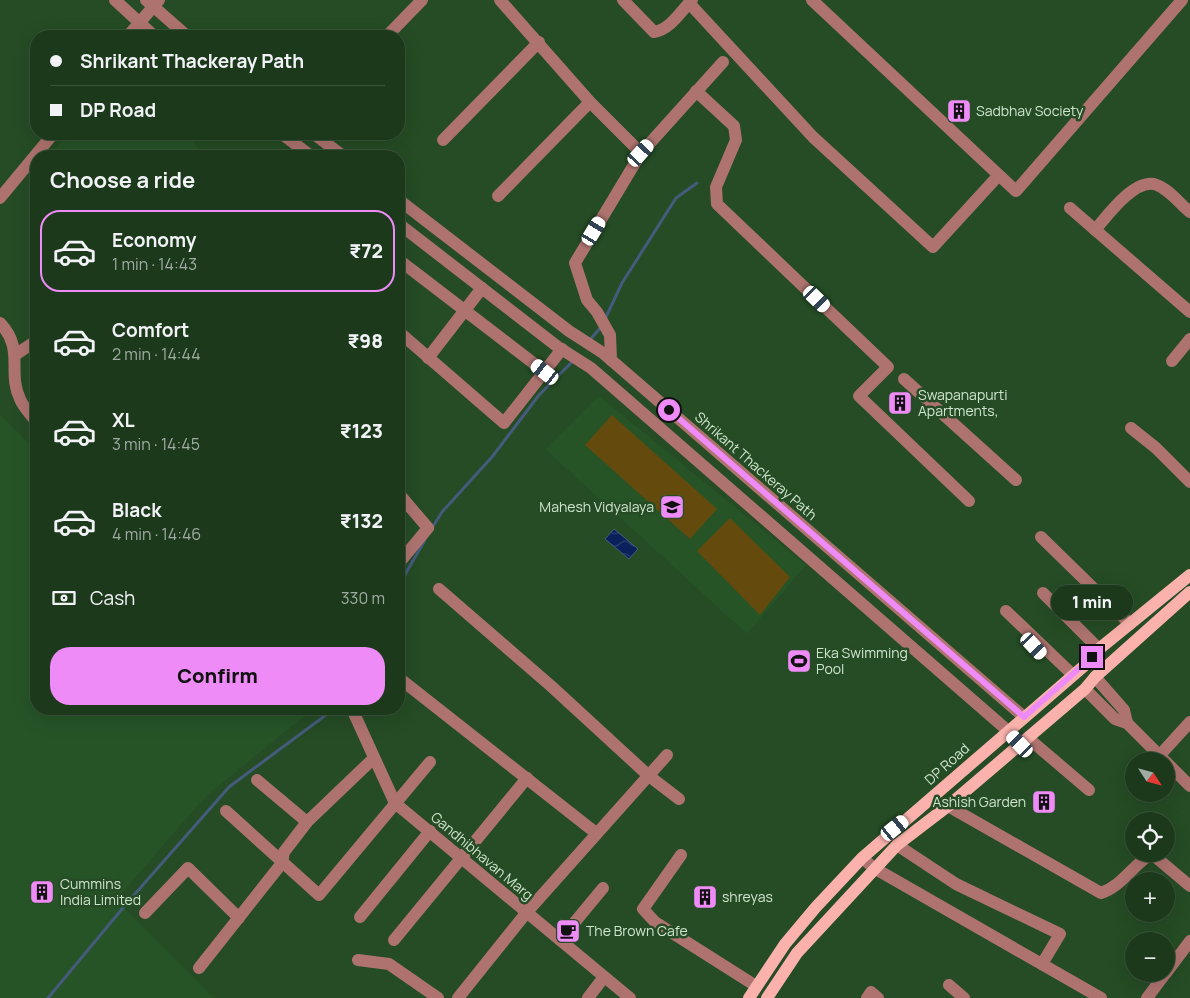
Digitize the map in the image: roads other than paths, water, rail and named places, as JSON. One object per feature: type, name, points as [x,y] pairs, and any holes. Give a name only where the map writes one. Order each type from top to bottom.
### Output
[{"type":"main road","name":"DP Road","points":[[749,998],[790,938],[862,858],[1007,730],[1084,666],[1099,649],[1190,575]]},
{"type":"main road","points":[[767,998],[797,953],[897,845],[948,806],[1086,689],[1095,677],[1190,592]]},
{"type":"main road","points":[[1084,666],[1095,677]]},
{"type":"main road","points":[[1070,678],[1086,689]]},
{"type":"main road","name":"Shrikant Thackeray Path","points":[[1024,717],[1029,737]]},
{"type":"main road","points":[[1007,730],[1029,737]]},
{"type":"street","points":[[115,0],[147,30]]},
{"type":"street","points":[[393,30],[422,0]]},
{"type":"street","points":[[500,0],[590,102],[641,153]]},
{"type":"street","points":[[623,0],[654,32],[661,31],[690,2],[813,137],[933,247],[998,176]]},
{"type":"street","points":[[812,0],[1016,191],[1182,0]]},
{"type":"street","points":[[133,30],[152,2],[181,30]]},
{"type":"street","points":[[442,140],[539,42]]},
{"type":"street","points":[[607,356],[610,335],[598,312],[587,300],[575,263],[641,153],[723,62]]},
{"type":"street","points":[[696,91],[734,126],[736,140],[716,187],[717,204],[888,367],[859,396],[969,501]]},
{"type":"street","points":[[498,196],[590,102]]},
{"type":"street","points":[[40,150],[48,140]]},
{"type":"street","points":[[290,140],[303,150]]},
{"type":"street","points":[[322,140],[335,150]]},
{"type":"street","points":[[0,198],[30,162]]},
{"type":"street","points":[[1095,230],[1122,199],[1141,184],[1154,184],[1165,190],[1190,212]]},
{"type":"street","name":"Shrikant Thackeray Path","points":[[405,205],[581,339],[607,356],[1024,717]]},
{"type":"street","points":[[1070,208],[1190,312]]},
{"type":"street","points":[[405,229],[566,352],[591,368],[1007,730]]},
{"type":"street","points":[[405,264],[545,372]]},
{"type":"street","points":[[428,358],[482,288]]},
{"type":"street","points":[[0,322],[10,333],[15,355],[16,382],[20,399],[30,413]]},
{"type":"street","points":[[405,337],[504,422],[545,372],[566,352]]},
{"type":"street","points":[[1172,361],[1190,339]]},
{"type":"street","points":[[15,355],[30,345]]},
{"type":"street","points":[[904,379],[1016,480]]},
{"type":"street","points":[[1131,428],[1156,448],[1190,482]]},
{"type":"street","points":[[405,501],[428,528],[405,556]]},
{"type":"street","points":[[1041,537],[1130,624]]},
{"type":"street","points":[[440,589],[650,776],[679,799]]},
{"type":"street","points":[[1043,593],[1099,649]]},
{"type":"street","points":[[1006,611],[1070,678]]},
{"type":"street","points":[[1024,634],[1070,678]]},
{"type":"street","points":[[1095,677],[1124,710],[1127,723]]},
{"type":"street","points":[[405,683],[596,833]]},
{"type":"street","points":[[1086,689],[1115,719],[1127,723],[1157,752]]},
{"type":"street","name":"Gandhibhavan Marg","points":[[355,715],[395,803],[630,998]]},
{"type":"street","points":[[1163,752],[1190,722]]},
{"type":"street","points":[[1029,737],[1089,790]]},
{"type":"street","points":[[458,998],[527,912],[667,755]]},
{"type":"street","points":[[200,968],[282,863],[284,852],[307,822],[374,758]]},
{"type":"street","points":[[226,811],[319,895],[430,762]]},
{"type":"street","points":[[1175,770],[1190,786]]},
{"type":"street","points":[[394,940],[527,778]]},
{"type":"street","points":[[257,780],[307,822]]},
{"type":"street","points":[[948,806],[1101,894],[1114,889],[1138,862]]},
{"type":"street","points":[[360,917],[430,831]]},
{"type":"street","points":[[897,845],[956,884],[1060,934],[1042,964]]},
{"type":"street","points":[[681,855],[643,909],[655,922],[756,986]]},
{"type":"street","points":[[862,858],[874,868],[1100,998]]},
{"type":"street","points":[[1161,862],[1190,886]]},
{"type":"street","points":[[145,913],[188,868],[239,918]]},
{"type":"street","points":[[560,940],[603,888]]},
{"type":"street","points":[[1175,961],[1190,941]]},
{"type":"street","points":[[358,960],[389,964],[438,998]]},
{"type":"street","points":[[588,998],[604,977]]},
{"type":"street","points":[[1147,998],[1159,982]]},
{"type":"street","points":[[949,984],[964,998]]},
{"type":"street","points":[[867,998],[871,992],[878,998]]},
{"type":"water","points":[[614,529],[638,549],[629,559],[605,539]]},
{"type":"waterway","points":[[605,319],[622,283],[676,198],[697,183]]},
{"type":"waterway","points":[[589,341],[601,327]]},
{"type":"waterway","points":[[432,528],[442,512],[492,457],[539,395],[574,360]]},
{"type":"waterway","points":[[405,575],[425,540]]},
{"type":"waterway","points":[[48,998],[127,903],[229,787],[326,715]]},
{"type":"place","name":"Sadbhav Society","points":[[959,111]]},
{"type":"place","name":"Swapanapurti Apartments,","points":[[900,403]]},
{"type":"place","name":"Mahesh Vidyalaya","points":[[672,507]]},
{"type":"place","name":"Eka Swimming Pool","points":[[799,661]]},
{"type":"place","name":"Ashish Garden","points":[[1044,802]]},
{"type":"place","name":"Cummins India Limited","points":[[42,892]]},
{"type":"place","name":"shreyas","points":[[705,897]]},
{"type":"place","name":"The Brown Cafe","points":[[568,931]]}]
